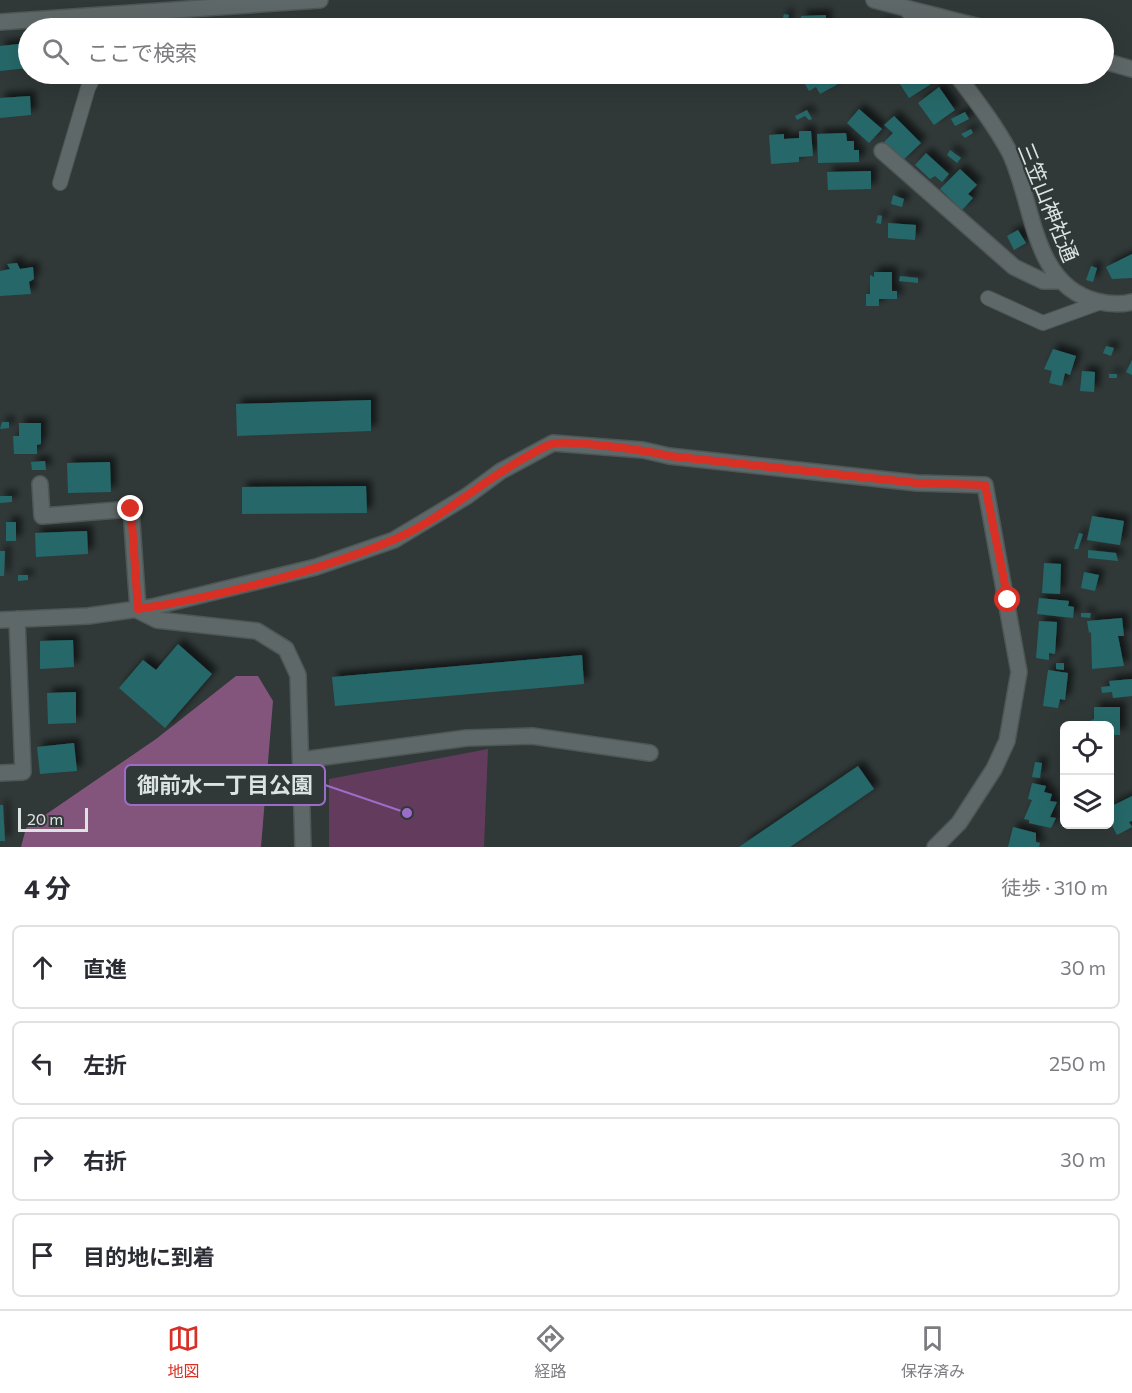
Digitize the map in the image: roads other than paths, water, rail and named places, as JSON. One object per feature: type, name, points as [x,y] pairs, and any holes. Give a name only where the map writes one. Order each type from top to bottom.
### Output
[{"type":"street","points":[[159,18],[320,0]]},
{"type":"street","points":[[874,0],[945,18]]},
{"type":"street","points":[[906,8],[914,18]]},
{"type":"street","points":[[0,22],[18,22]]},
{"type":"street","points":[[1114,64],[1132,69]]},
{"type":"street","name":"三笠山神社通","points":[[963,84],[988,117],[1010,154],[1043,253],[1060,281],[1072,292],[1101,302],[1132,302]]},
{"type":"street","points":[[882,151],[1014,267],[1043,280],[1060,281]]},
{"type":"street","points":[[0,620],[88,616],[137,609],[233,589],[316,567],[394,540],[467,496],[501,471],[553,443],[644,450],[669,456],[917,483],[985,485],[1019,672],[1006,741],[994,769],[959,823],[935,847]]},
{"type":"street","points":[[40,484],[42,516],[131,509],[137,609]]},
{"type":"street","points":[[137,609],[157,620],[257,632],[286,649],[298,675],[303,847]]},
{"type":"street","points":[[0,773],[23,772],[17,619]]},
{"type":"street","points":[[302,759],[467,738],[532,736],[650,753]]},
{"type":"lane","points":[[60,183],[90,84]]},
{"type":"lane","points":[[988,298],[1042,323],[1101,302]]},
{"type":"place","name":"御前水一丁目公園","points":[[407,813]]}]
